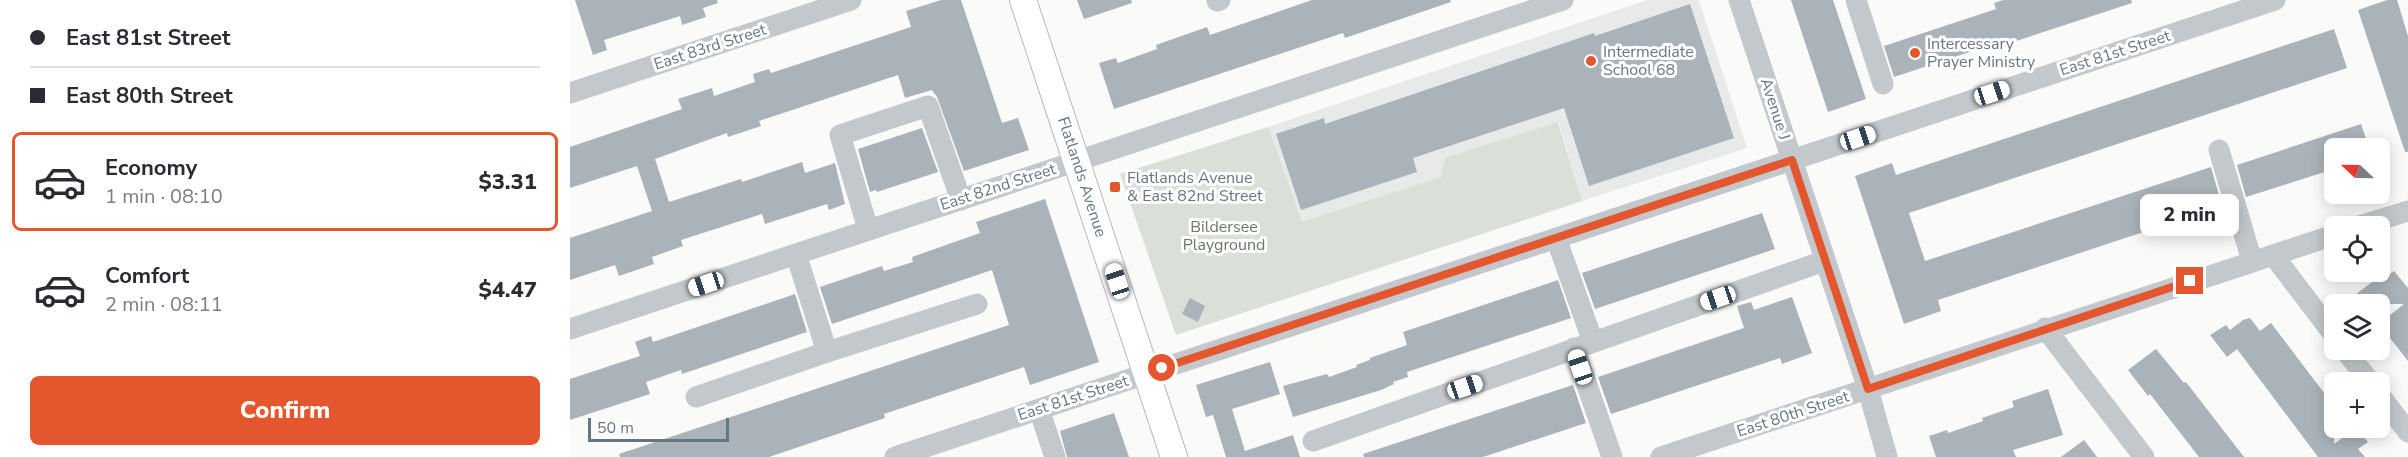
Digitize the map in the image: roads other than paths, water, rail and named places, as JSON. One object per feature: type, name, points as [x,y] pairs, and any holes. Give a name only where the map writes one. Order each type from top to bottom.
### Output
[{"type":"main road","name":"Flatlands Avenue","points":[[1023,0],[1174,457]]},
{"type":"street","name":"East 83rd Street","points":[[570,93],[851,0]]},
{"type":"street","name":"East 82nd Street","points":[[570,329],[1563,0]]},
{"type":"street","points":[[1856,0],[1883,84]]},
{"type":"street","name":"East 81st Street","points":[[895,457],[2275,0]]},
{"type":"street","name":"Avenue J","points":[[1743,2],[1824,261],[1868,389],[1887,457]]},
{"type":"street","points":[[868,229],[840,135],[928,106],[961,200]]},
{"type":"street","points":[[2219,150],[2253,261]]},
{"type":"street","points":[[2390,217],[2408,211]]},
{"type":"street","points":[[1556,238],[1612,457]]},
{"type":"street","name":"East 80th Street","points":[[1661,457],[2045,328],[2324,238]]},
{"type":"street","points":[[796,254],[826,352]]},
{"type":"street","points":[[2273,255],[2324,322]]},
{"type":"street","points":[[1313,441],[1824,261]]},
{"type":"street","points":[[696,397],[826,352],[977,304]]},
{"type":"street","points":[[2045,328],[2144,457]]},
{"type":"street","points":[[2353,360],[2362,372]]},
{"type":"street","points":[[2390,408],[2408,432]]},
{"type":"street","points":[[1039,409],[1055,457]]},
{"type":"place","name":"Intercessary Prayer Ministry","points":[[1915,53]]},
{"type":"place","name":"Intermediate School 68","points":[[1591,61]]},
{"type":"place","name":"Flatlands Avenue & East 82nd Street","points":[[1115,187]]},
{"type":"park label","name":"Bildersee Playground","points":[[1224,236]]}]
